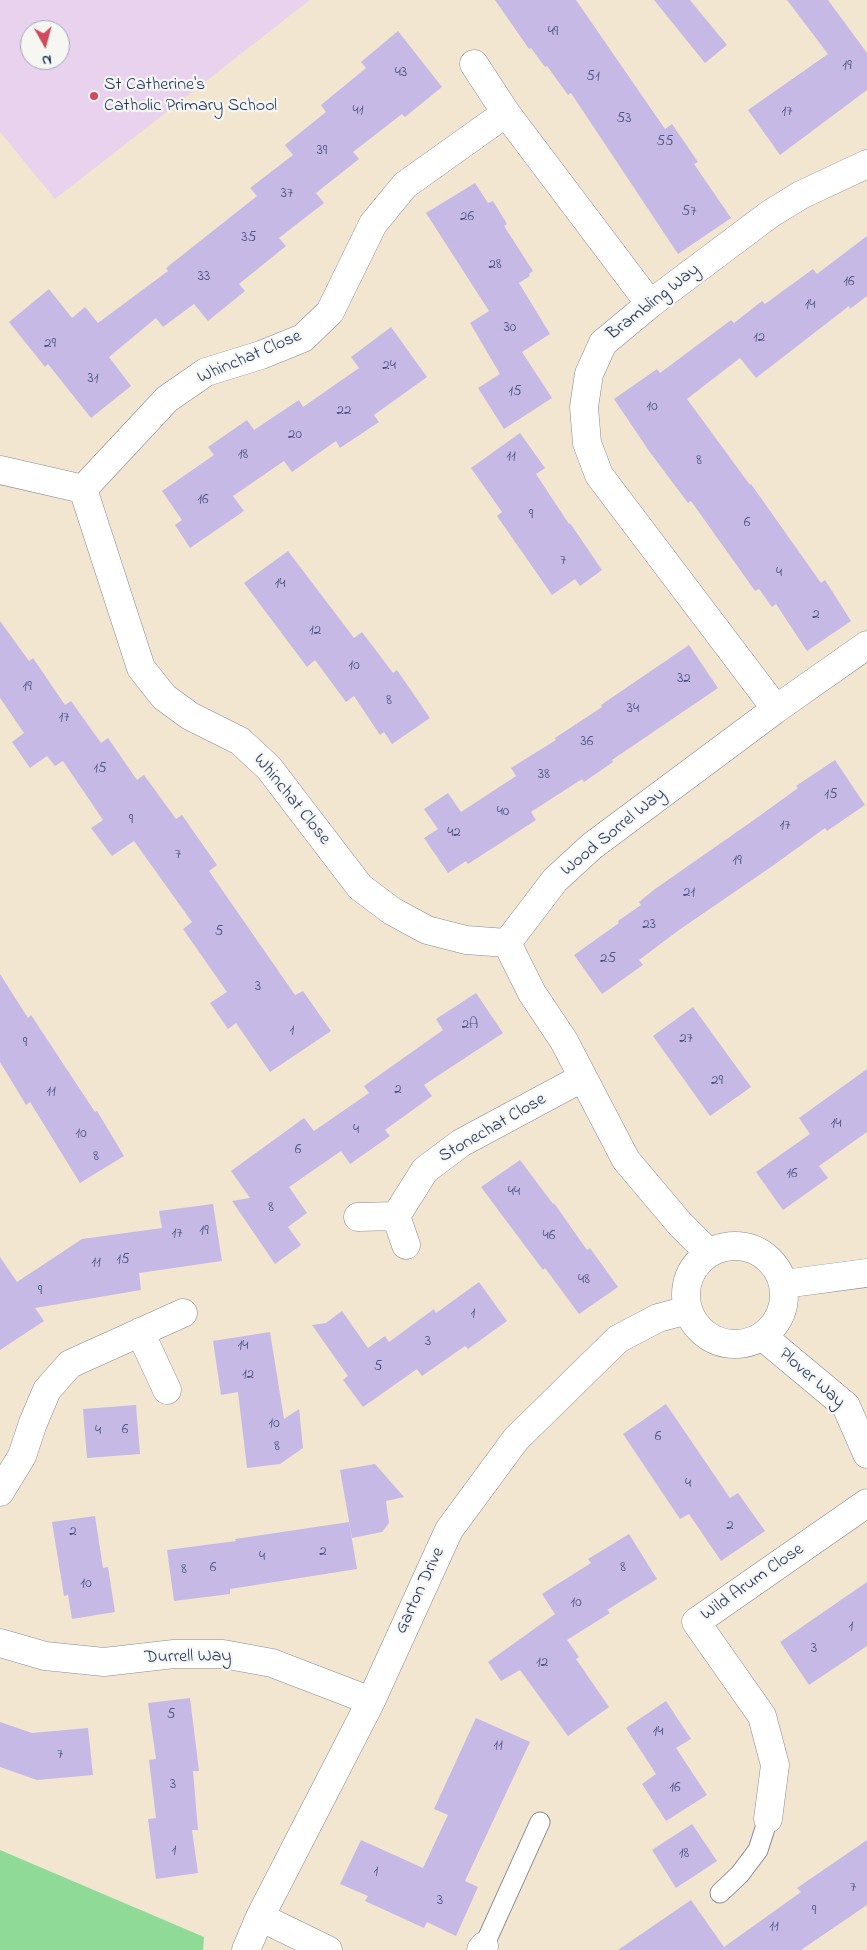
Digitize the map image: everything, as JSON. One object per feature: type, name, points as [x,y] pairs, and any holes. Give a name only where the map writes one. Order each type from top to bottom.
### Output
[{"type":"street","points":[[474,64],[506,114],[650,304]]},
{"type":"street","name":"Whinchat Close","points":[[506,114],[405,185],[373,224],[330,312],[303,338],[262,356],[206,372],[167,399],[83,489],[141,668],[164,697],[190,716],[240,741],[269,768],[360,887],[392,911],[427,930],[466,940],[507,943]]},
{"type":"street","name":"Brambling Way","points":[[776,709],[599,475],[587,443],[584,407],[588,374],[603,343],[650,304],[770,214],[801,195],[867,164]]},
{"type":"street","points":[[0,470],[83,489]]},
{"type":"street","name":"Wood Sorrel Way","points":[[507,943],[555,880],[592,846],[776,709],[867,645]]},
{"type":"street","points":[[507,943],[532,993],[564,1041],[626,1160],[680,1224],[709,1253]]},
{"type":"street","name":"Stonechat Close","points":[[396,1216],[424,1170],[461,1144],[582,1078]]},
{"type":"street","points":[[358,1217],[396,1216],[406,1245]]},
{"type":"street","points":[[739,1245],[754,1249],[768,1257],[778,1269],[784,1284],[785,1298],[781,1313],[774,1326],[762,1336],[748,1342],[733,1344],[719,1341],[706,1334],[695,1323],[688,1310],[686,1294],[689,1277],[697,1263],[709,1253],[724,1246],[739,1245]]},
{"type":"street","points":[[784,1284],[867,1273]]},
{"type":"street","name":"Garton Drive","points":[[246,1950],[260,1917],[371,1701],[449,1530],[516,1439],[618,1339],[658,1318],[688,1310]]},
{"type":"street","points":[[0,1492],[22,1456],[47,1390],[70,1364],[183,1313]]},
{"type":"street","points":[[140,1332],[167,1390]]},
{"type":"street","name":"Plover Way","points":[[762,1336],[846,1406],[867,1454]]},
{"type":"street","name":"Wild Arum Close","points":[[768,1820],[775,1765],[762,1716],[696,1622],[867,1503]]},
{"type":"street","name":"Durrell Way","points":[[0,1643],[45,1656],[104,1662],[174,1654],[223,1654],[272,1663],[371,1701]]},
{"type":"street","points":[[260,1917],[328,1950]]},
{"type":"lane","points":[[720,1893],[740,1874],[758,1850],[768,1820]]},
{"type":"lane","points":[[483,1948],[540,1822]]},
{"type":"shaded area","name":"St Catherine's Catholic Primary School","points":[[0,0],[310,0],[55,199],[0,132]]},
{"type":"green space","points":[[0,1850],[204,1937],[203,1950],[0,1950]]},
{"type":"building","points":[[495,0],[576,0],[665,129],[672,124],[698,162],[694,164],[731,218],[678,254],[571,93],[568,95],[547,66],[545,67],[531,48],[529,49]]},
{"type":"building","points":[[654,0],[690,0],[727,45],[705,63]]},
{"type":"building","points":[[787,0],[828,0],[867,53],[867,90],[780,155],[748,110],[828,54]]},
{"type":"building","points":[[398,31],[442,87],[405,117],[402,114],[353,152],[359,159],[316,193],[324,203],[279,238],[286,246],[239,284],[245,291],[208,321],[194,304],[163,327],[156,318],[109,357],[131,386],[91,418],[48,364],[45,367],[9,322],[49,289],[72,318],[85,307],[98,323],[168,271],[166,268],[257,196],[250,188],[293,155],[285,145],[326,112],[321,105],[366,68],[361,62]]},
{"type":"building","points":[[475,183],[488,203],[493,201],[507,224],[504,226],[533,271],[529,274],[530,276],[519,283],[550,334],[522,352],[552,398],[504,429],[478,388],[500,374],[470,323],[489,311],[426,213]]},
{"type":"building","points":[[867,236],[867,296],[850,309],[849,306],[756,378],[740,358],[687,399],[751,484],[821,583],[825,580],[851,621],[807,651],[776,604],[772,607],[759,589],[755,591],[691,501],[688,503],[649,451],[614,399],[657,369],[660,373],[731,320],[734,323],[762,301],[765,304],[813,269],[817,274]]},
{"type":"building","points":[[391,327],[427,377],[374,415],[379,422],[340,448],[336,441],[292,472],[284,461],[233,496],[244,511],[190,548],[175,525],[182,520],[162,491],[214,455],[208,447],[247,420],[254,430],[299,400],[303,407],[359,368],[351,357]]},
{"type":"building","points":[[520,433],[545,468],[536,474],[602,570],[580,586],[575,579],[552,595],[497,516],[502,512],[471,468]]},
{"type":"building","points":[[288,551],[354,638],[362,632],[393,673],[397,670],[430,718],[392,744],[384,732],[380,735],[354,696],[346,702],[315,660],[307,667],[244,583]]},
{"type":"building","points":[[0,621],[29,661],[33,658],[65,705],[71,701],[101,743],[108,738],[137,780],[144,775],[176,819],[182,815],[217,865],[209,871],[295,995],[303,991],[331,1031],[270,1072],[236,1023],[228,1029],[210,1003],[227,992],[183,929],[192,922],[134,841],[112,856],[91,828],[103,820],[63,761],[55,766],[47,756],[30,768],[12,742],[24,733],[0,698]]},
{"type":"building","points":[[689,645],[718,688],[612,760],[613,762],[584,782],[582,779],[531,812],[536,820],[468,864],[466,861],[448,873],[424,838],[438,829],[424,809],[448,793],[461,812],[516,776],[511,768],[556,740],[555,738],[602,707],[601,705]]},
{"type":"building","points":[[835,760],[865,805],[827,831],[825,828],[679,930],[639,960],[643,965],[602,994],[574,955],[619,923],[618,921],[641,905],[639,902],[655,889],[798,788],[796,786]]},
{"type":"building","points":[[0,974],[28,1018],[31,1015],[95,1112],[97,1111],[124,1156],[80,1183],[30,1102],[26,1105],[0,1062]]},
{"type":"building","points":[[476,993],[503,1033],[424,1085],[432,1096],[385,1130],[390,1136],[350,1164],[341,1151],[289,1187],[307,1213],[288,1227],[301,1245],[275,1264],[232,1201],[250,1198],[231,1171],[304,1118],[314,1131],[369,1093],[364,1086],[443,1030],[436,1019]]},
{"type":"building","points":[[693,1007],[751,1087],[710,1116],[653,1036]]},
{"type":"building","points":[[867,1069],[867,1132],[819,1166],[828,1178],[783,1210],[756,1172],[810,1134],[799,1118]]},
{"type":"building","points":[[520,1160],[554,1203],[587,1250],[590,1248],[618,1287],[579,1314],[545,1268],[543,1270],[481,1187]]},
{"type":"building","points":[[213,1204],[222,1261],[139,1273],[141,1290],[35,1308],[44,1321],[0,1350],[0,1257],[17,1282],[82,1239],[162,1228],[159,1211]]},
{"type":"building","points":[[479,1282],[507,1321],[468,1349],[465,1346],[422,1376],[417,1369],[363,1407],[343,1380],[348,1376],[312,1325],[326,1323],[342,1311],[368,1348],[385,1336],[389,1342],[434,1309],[436,1313]]},
{"type":"building","points":[[270,1332],[284,1419],[299,1409],[303,1448],[280,1464],[247,1468],[238,1392],[221,1395],[213,1341]]},
{"type":"building","points":[[666,1404],[730,1498],[738,1493],[765,1531],[721,1561],[689,1514],[680,1519],[623,1434]]},
{"type":"building","points":[[136,1405],[140,1454],[87,1458],[83,1409]]},
{"type":"building","points":[[375,1464],[404,1497],[386,1501],[389,1523],[382,1532],[352,1538],[340,1470]]},
{"type":"building","points":[[95,1516],[103,1568],[108,1567],[115,1612],[72,1619],[68,1595],[64,1596],[52,1522]]},
{"type":"building","points":[[349,1522],[357,1569],[230,1589],[230,1594],[174,1601],[167,1550],[236,1541],[235,1539]]},
{"type":"building","points":[[629,1534],[657,1579],[607,1610],[610,1613],[567,1640],[579,1657],[576,1659],[609,1707],[568,1736],[520,1670],[501,1681],[488,1662],[555,1614],[542,1594],[591,1563],[588,1559]]},
{"type":"building","points":[[867,1582],[867,1646],[809,1685],[780,1642]]},
{"type":"building","points":[[190,1698],[199,1771],[193,1771],[198,1830],[192,1830],[198,1873],[156,1879],[148,1819],[156,1818],[149,1760],[156,1759],[148,1703]]},
{"type":"building","points":[[666,1701],[691,1739],[676,1748],[707,1795],[666,1821],[642,1784],[656,1774],[626,1728]]},
{"type":"building","points":[[476,1718],[530,1742],[465,1881],[478,1887],[456,1936],[427,1922],[424,1928],[365,1901],[368,1896],[340,1884],[361,1840],[423,1868],[448,1815],[434,1809]]},
{"type":"building","points":[[0,1722],[32,1733],[88,1728],[93,1775],[37,1780],[0,1767]]},
{"type":"building","points":[[692,1824],[717,1861],[676,1888],[652,1850]]},
{"type":"building","points":[[867,1840],[867,1905],[801,1950],[618,1950],[691,1900],[724,1947],[801,1892],[797,1888]]},
{"type":"place","name":"St Catherine's Catholic Primary School","points":[[94,96]]}]
